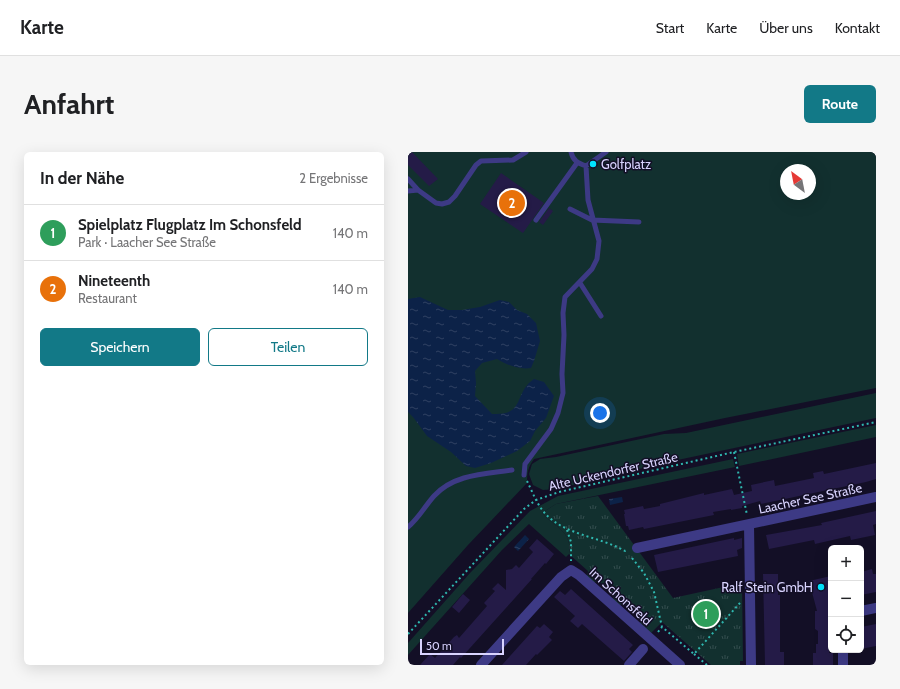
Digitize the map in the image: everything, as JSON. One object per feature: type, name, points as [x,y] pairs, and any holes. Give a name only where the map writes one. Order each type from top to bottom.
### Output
[{"type":"street","name":"Laacher See Straße","points":[[636,548],[876,497]]},
{"type":"street","name":"Laacher See Straße","points":[[749,524],[751,665]]},
{"type":"street","name":"Im Schonsfeld","points":[[481,665],[561,577],[571,570],[579,575],[680,665]]},
{"type":"street","points":[[864,610],[876,608]]},
{"type":"street","points":[[629,665],[643,649]]},
{"type":"street","points":[[843,653],[843,665]]},
{"type":"lane","points":[[408,179],[418,190],[436,203],[442,204],[448,202],[455,196],[476,165],[481,161],[513,160],[526,152]]},
{"type":"lane","points":[[570,152],[577,163],[586,166]]},
{"type":"lane","points":[[586,166],[606,152]]},
{"type":"lane","points":[[536,220],[577,163]]},
{"type":"lane","points":[[524,475],[525,464],[551,429],[558,414],[563,393],[563,313],[565,297],[592,269],[597,258],[598,241],[588,200],[586,166]]},
{"type":"lane","points":[[408,191],[418,190]]},
{"type":"lane","points":[[570,209],[592,220],[638,222]]},
{"type":"lane","points":[[580,283],[601,316]]},
{"type":"lane","points":[[408,527],[414,522],[434,495],[451,483],[468,476],[512,470]]},
{"type":"path","name":"Alte Uckendorfer Straße","points":[[408,634],[511,522],[536,500],[559,492],[734,452],[876,422]]},
{"type":"path","points":[[734,452],[749,524]]},
{"type":"path","points":[[524,475],[536,500],[545,513],[567,530],[608,542],[626,550],[640,566],[649,580],[654,592],[662,627],[707,665]]},
{"type":"path","points":[[567,530],[571,542],[571,570]]},
{"type":"path","points":[[626,550],[636,548]]},
{"type":"path","points":[[694,654],[743,601],[750,601]]},
{"type":"path","points":[[651,640],[662,627]]},
{"type":"green space","points":[[408,152],[876,152],[876,388],[725,418],[534,459],[528,470],[527,483],[468,545],[408,613]]},
{"type":"green space","points":[[876,393],[876,418],[668,462],[556,489],[543,490],[533,485],[529,474],[532,464],[540,459],[556,457],[664,434],[686,433]]},
{"type":"green space","points":[[876,425],[876,437],[739,466],[737,454]]},
{"type":"green space","points":[[733,459],[735,467],[556,504],[542,513],[562,530],[568,540],[569,554],[566,557],[529,524],[502,550],[408,655],[408,643],[470,573],[530,511],[558,496]]},
{"type":"green space","points":[[598,496],[673,598],[742,583],[743,661],[740,661],[740,665],[711,665],[662,622],[651,633],[640,624],[640,618],[625,604],[619,605],[613,600],[614,595],[599,581],[593,582],[587,577],[588,571],[569,554],[568,540],[562,530],[542,513],[556,504]]},
{"type":"water","points":[[420,297],[448,310],[462,310],[480,307],[500,300],[509,302],[517,310],[527,314],[536,323],[540,341],[531,368],[513,366],[497,359],[482,363],[475,371],[475,396],[492,414],[503,414],[515,407],[523,391],[534,379],[544,382],[554,396],[546,418],[535,431],[530,441],[517,451],[491,463],[475,468],[466,466],[451,452],[427,436],[408,412],[408,299]]},
{"type":"water","points":[[622,497],[623,502],[610,505],[609,499]]},
{"type":"water","points":[[525,535],[529,539],[518,551],[514,547]]},
{"type":"building","points":[[408,152],[412,152],[438,179],[429,186],[408,165]]},
{"type":"building","points":[[501,173],[544,203],[523,233],[480,204]]},
{"type":"building","points":[[549,208],[553,211],[543,225],[539,222]]},
{"type":"building","points":[[876,463],[876,479],[866,482],[761,504],[760,501],[742,506],[742,508],[713,512],[714,515],[644,529],[643,527],[629,530],[628,526],[626,526],[624,510],[643,506],[644,509],[660,506],[660,504],[704,493],[704,495],[732,489],[734,495],[752,491],[751,485],[774,480],[775,486],[814,478],[813,473],[823,471],[824,474]]},
{"type":"building","points":[[876,511],[876,524],[873,525],[875,535],[851,540],[850,536],[815,544],[814,540],[769,549],[766,535],[822,525],[821,523]]},
{"type":"building","points":[[734,538],[734,540],[742,538],[742,548],[737,550],[738,556],[658,572],[654,555]]},
{"type":"building","points":[[537,539],[554,554],[461,658],[460,657],[453,665],[420,665],[430,654],[435,658],[454,637],[457,635],[459,638],[487,606],[484,603],[495,591],[492,589],[498,583],[506,590],[506,570],[512,569],[516,565],[519,568],[533,552],[529,548]]},
{"type":"building","points":[[872,569],[873,574],[876,574],[876,592],[864,594],[864,571]]},
{"type":"building","points":[[763,574],[778,574],[778,595],[780,595],[780,652],[784,652],[784,665],[765,665]]},
{"type":"building","points":[[828,577],[828,653],[833,653],[833,665],[813,665],[813,653],[816,653],[816,644],[818,644],[818,631],[815,629],[815,611],[817,611],[809,581]]},
{"type":"building","points":[[571,589],[633,645],[629,649],[632,652],[624,661],[582,624],[578,628],[570,621],[575,616],[554,597],[560,591],[565,595]]},
{"type":"building","points":[[463,594],[470,600],[459,613],[452,607]]},
{"type":"building","points":[[544,624],[553,632],[549,637],[552,640],[537,655],[536,654],[526,665],[502,665],[537,626],[540,628]]},
{"type":"building","points":[[876,624],[876,646],[864,648],[864,626]]},
{"type":"place","name":"Golfplatz","points":[[593,164]]},
{"type":"place","name":"Nineteenth","points":[[512,203]]},
{"type":"place","name":"Ralf Stein GmbH","points":[[821,587]]},
{"type":"place","name":"Spielplatz Flugplatz Im Schonsfeld","points":[[706,614]]}]
